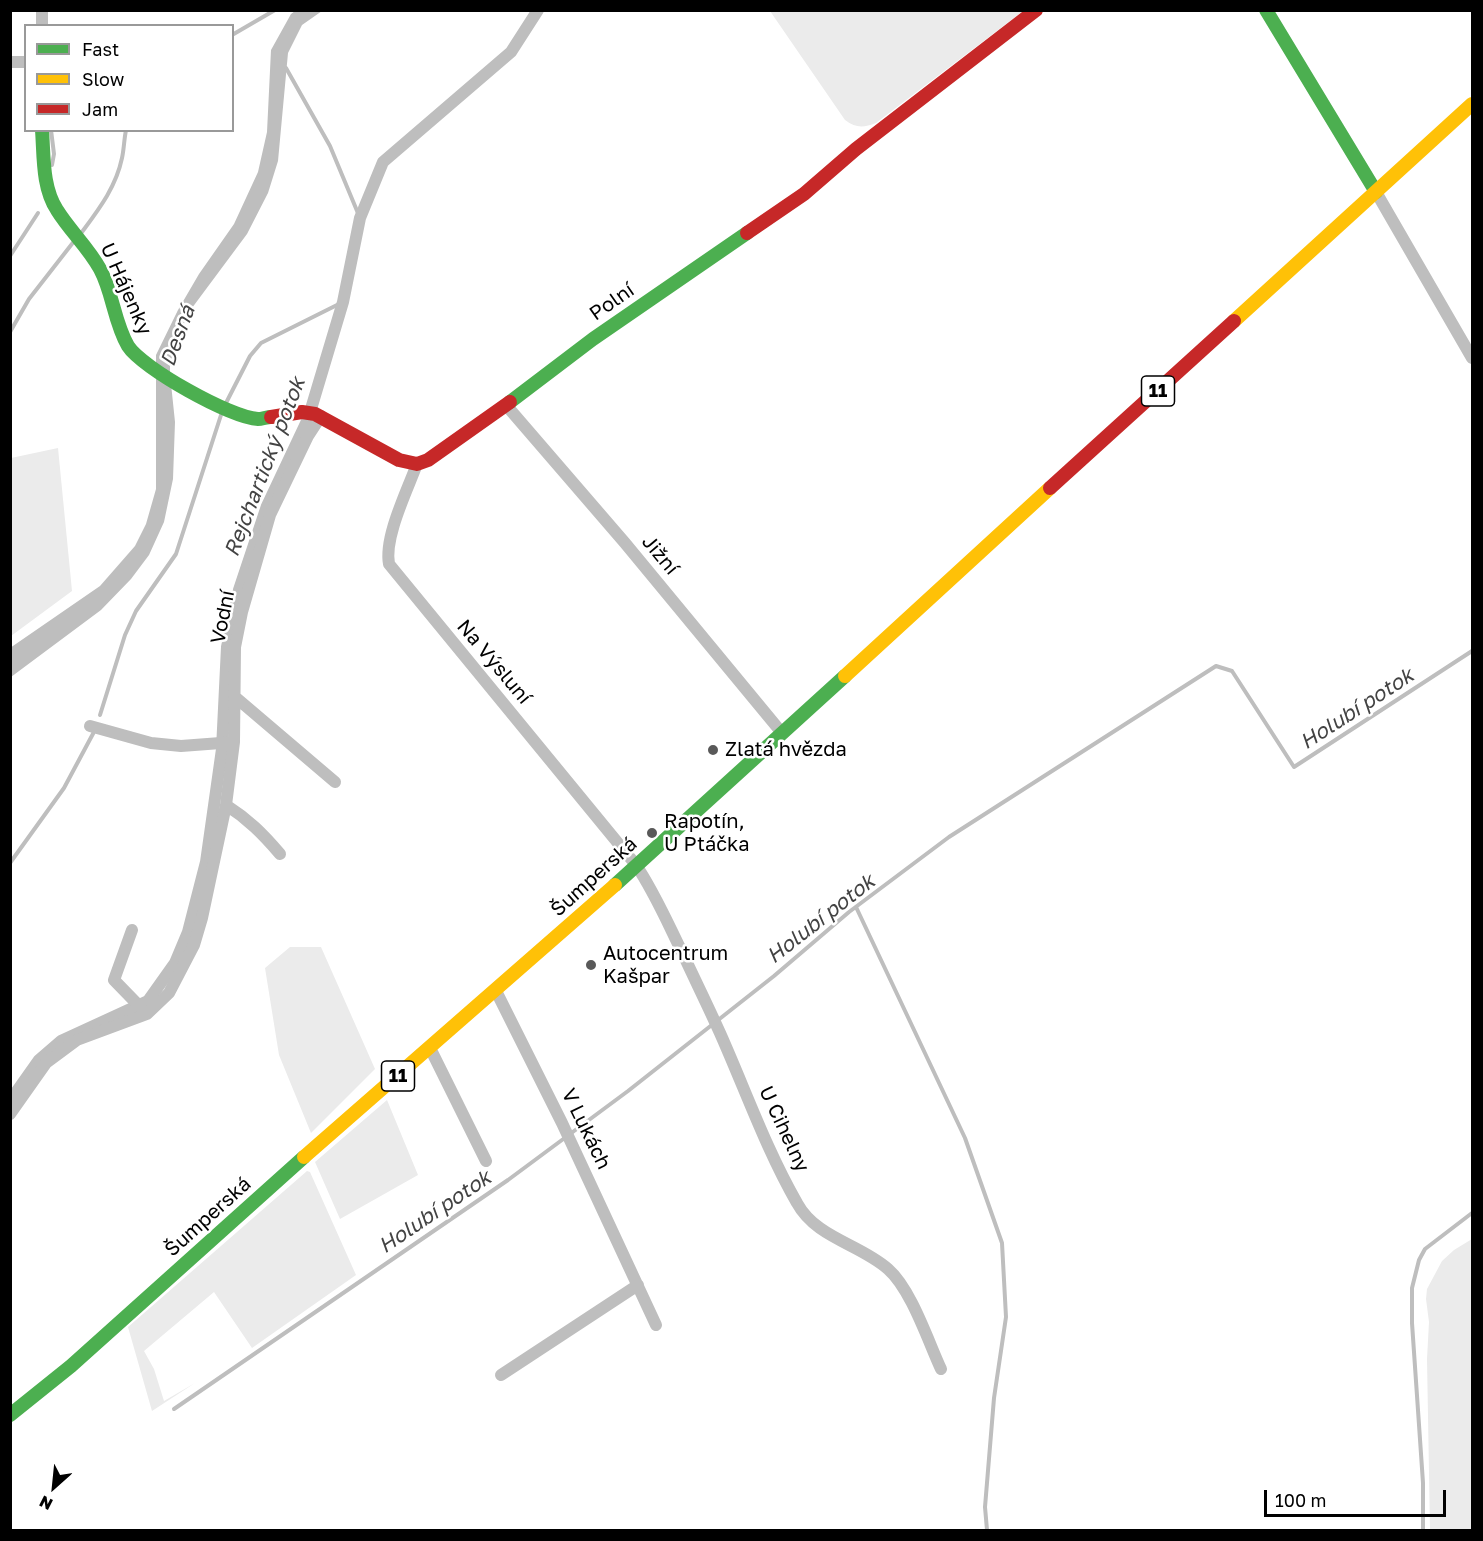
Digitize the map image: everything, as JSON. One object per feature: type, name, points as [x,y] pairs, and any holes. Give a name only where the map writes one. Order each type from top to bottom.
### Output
[{"type":"main road","name":"Polní","points":[[417,464],[428,460],[593,339],[804,194],[856,149],[1036,10]]},
{"type":"main road","points":[[1266,10],[1376,192]]},
{"type":"main road","name":"11","points":[[782,733],[1473,104]]},
{"type":"main road","name":"U Hájenky","points":[[42,132],[46,184],[56,209],[91,252],[102,272],[127,344],[145,363],[224,409],[257,419],[313,414]]},
{"type":"main road","points":[[313,414],[399,460],[417,464]]},
{"type":"main road","name":"Šumperská","points":[[10,1415],[71,1366],[225,1227],[496,991],[782,733]]},
{"type":"street","points":[[1376,192],[1473,358]]},
{"type":"street","name":"Jižní","points":[[506,405],[625,543],[782,733]]},
{"type":"street","name":"Vodní","points":[[10,1114],[46,1064],[77,1040],[169,993],[194,945],[226,805],[232,742],[235,647],[242,612],[270,515],[308,436],[313,414]]},
{"type":"street","name":"Na Výsluní","points":[[417,464],[391,537],[387,552],[389,564],[636,866]]},
{"type":"street","points":[[234,696],[334,782]]},
{"type":"street","points":[[90,726],[151,743],[181,746],[232,742]]},
{"type":"street","points":[[226,805],[260,830],[280,854]]},
{"type":"street","name":"U Cihelny","points":[[636,866],[651,888],[798,1205],[811,1221],[883,1264],[895,1276],[904,1289],[941,1369]]},
{"type":"street","points":[[132,930],[114,980],[141,1009]]},
{"type":"street","name":"V Lukách","points":[[496,991],[568,1136],[656,1325]]},
{"type":"street","points":[[430,1048],[486,1161]]},
{"type":"street","points":[[501,1374],[638,1285]]},
{"type":"shaded area","points":[[770,11],[1023,11],[876,123],[860,126],[845,120]]},
{"type":"shaded area","points":[[58,448],[72,591],[11,636],[11,458]]},
{"type":"shaded area","points":[[290,947],[321,947],[375,1069],[311,1133],[279,1055],[265,968]]},
{"type":"shaded area","points":[[387,1100],[418,1175],[340,1219],[315,1162]]},
{"type":"shaded area","points":[[307,1171],[310,1172],[356,1275],[252,1348],[214,1292],[144,1351],[154,1369],[164,1401],[195,1383],[152,1411],[128,1327]]},
{"type":"shaded area","points":[[1472,1239],[1472,1530],[1430,1530],[1427,1289],[1442,1261]]},
{"type":"water","name":"Desná","points":[[295,11],[322,11],[302,25],[288,53],[278,161],[268,193],[247,234],[189,312],[170,364],[175,422],[173,479],[164,522],[149,555],[131,579],[101,610],[11,677],[10,648],[100,586],[135,546],[146,524],[156,489],[156,355],[199,274],[234,224],[258,172],[267,132],[271,50],[291,14]]},
{"type":"waterway","points":[[234,34],[275,10]]},
{"type":"waterway","name":"Rejchartický potok","points":[[10,1101],[39,1060],[61,1041],[148,1001],[175,963],[188,932],[206,862],[222,749],[227,647],[239,590],[267,506],[308,419],[343,302],[360,218],[383,162],[511,52],[538,10]]},
{"type":"waterway","points":[[286,68],[330,146],[360,218]]},
{"type":"waterway","points":[[51,132],[54,154],[52,165]]},
{"type":"waterway","points":[[82,232],[101,206],[116,179],[126,132]]},
{"type":"waterway","points":[[10,256],[38,213]]},
{"type":"waterway","points":[[10,332],[29,299],[75,240]]},
{"type":"waterway","points":[[226,403],[250,356],[261,343],[343,302]]},
{"type":"waterway","points":[[100,715],[125,635],[136,611],[176,554],[221,415]]},
{"type":"waterway","name":"Holubí potok","points":[[174,1409],[508,1180],[628,1091],[774,976],[849,912],[949,837],[1216,666],[1232,671],[1294,767],[1472,651]]},
{"type":"waterway","points":[[10,863],[64,788],[95,730]]},
{"type":"waterway","points":[[856,907],[965,1138],[1002,1243],[1006,1317],[994,1398],[985,1507],[987,1530]]},
{"type":"waterway","points":[[1423,1530],[1423,1483],[1412,1323],[1412,1288],[1419,1260],[1425,1249],[1472,1213]]},
{"type":"traffic: fast","points":[[1266,10],[1376,192]]},
{"type":"traffic: fast","points":[[42,132],[45,171],[52,201],[100,269],[128,346],[150,367],[209,401],[245,416],[258,419],[271,417]]},
{"type":"traffic: fast","points":[[510,402],[593,339],[747,233]]},
{"type":"traffic: fast","points":[[615,885],[845,676]]},
{"type":"traffic: fast","points":[[10,1415],[71,1366],[304,1157]]},
{"type":"traffic: slow","points":[[1234,321],[1472,104]]},
{"type":"traffic: slow","points":[[845,676],[1050,488]]},
{"type":"traffic: slow","points":[[304,1157],[615,885]]},
{"type":"traffic: jam","points":[[747,233],[804,194],[856,149],[1036,10]]},
{"type":"traffic: jam","points":[[1050,488],[1234,321]]},
{"type":"traffic: jam","points":[[271,417],[302,412],[315,414],[399,460],[417,464],[428,460],[510,402]]},
{"type":"place","name":"Zlatá hvězda","points":[[713,750]]},
{"type":"place","name":"Rapotín, U Ptáčka","points":[[652,833]]},
{"type":"place","name":"Autocentrum Kašpar","points":[[591,965]]}]
